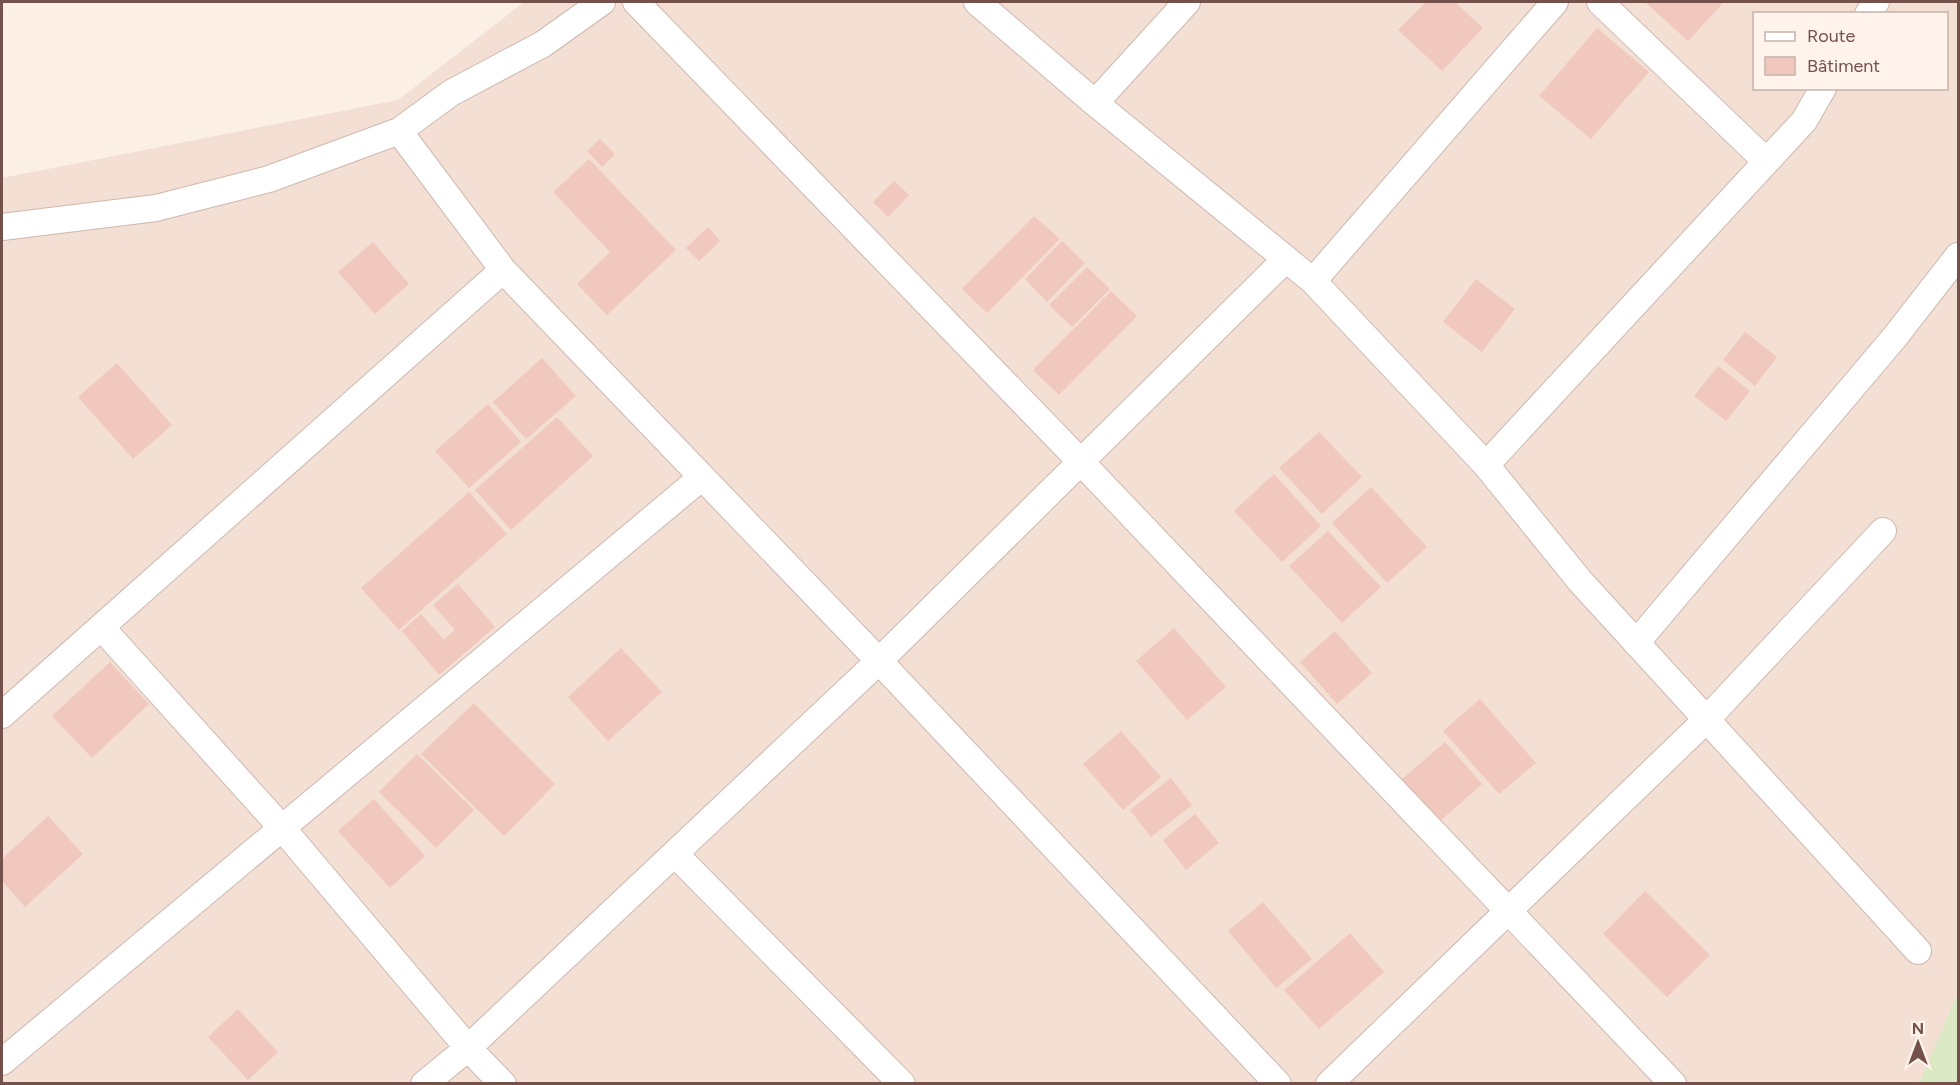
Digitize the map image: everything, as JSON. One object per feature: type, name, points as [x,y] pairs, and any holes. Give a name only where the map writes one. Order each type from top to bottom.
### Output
[{"type":"street","points":[[2,227],[156,208],[269,179],[399,131],[451,93],[543,44],[602,2]]},
{"type":"street","points":[[636,2],[1081,462],[1673,1083]]},
{"type":"street","points":[[977,2],[1095,103],[1313,281],[1486,465],[1580,581],[1918,951]]},
{"type":"street","points":[[1095,103],[1187,2]]},
{"type":"street","points":[[1313,281],[1555,2]]},
{"type":"street","points":[[1600,2],[1766,161]]},
{"type":"street","points":[[1486,465],[1804,121],[1822,90]]},
{"type":"street","points":[[399,131],[502,270],[879,661],[1278,1083]]},
{"type":"street","points":[[1636,643],[1887,347],[1959,256]]},
{"type":"street","points":[[424,1083],[468,1048],[879,661],[1286,259]]},
{"type":"street","points":[[2,716],[502,270]]},
{"type":"street","points":[[2,1062],[702,477]]},
{"type":"street","points":[[1329,1083],[1706,720],[1883,531]]},
{"type":"street","points":[[101,627],[282,828],[468,1048],[503,1083]]},
{"type":"street","points":[[675,854],[902,1083]]},
{"type":"shaded area","points":[[524,2],[1958,2],[1958,993],[1919,1083],[2,1084],[2,178],[398,100]]},
{"type":"green space","points":[[1958,993],[1958,1083],[1919,1083]]},
{"type":"building","points":[[1426,2],[1455,2],[1483,28],[1442,71],[1398,30]]},
{"type":"building","points":[[1645,2],[1724,2],[1688,41]]},
{"type":"building","points":[[1597,28],[1649,72],[1591,139],[1539,96]]},
{"type":"building","points":[[600,139],[615,154],[602,167],[587,151]]},
{"type":"building","points":[[589,159],[676,250],[607,315],[577,284],[610,252],[553,192]]},
{"type":"building","points":[[894,181],[909,195],[888,217],[873,202]]},
{"type":"building","points":[[1034,216],[1060,239],[987,313],[962,289]]},
{"type":"building","points":[[708,227],[720,241],[699,261],[686,248]]},
{"type":"building","points":[[1062,241],[1085,263],[1047,302],[1025,279]]},
{"type":"building","points":[[373,242],[409,284],[375,314],[338,272]]},
{"type":"building","points":[[1087,267],[1110,289],[1072,327],[1049,305]]},
{"type":"building","points":[[1476,279],[1515,309],[1482,352],[1443,322]]},
{"type":"building","points":[[1111,291],[1137,316],[1059,395],[1033,370]]},
{"type":"building","points":[[1745,332],[1777,357],[1755,386],[1723,360]]},
{"type":"building","points":[[542,358],[576,396],[526,439],[493,402]]},
{"type":"building","points":[[117,363],[172,425],[133,459],[78,397]]},
{"type":"building","points":[[1718,366],[1750,391],[1726,421],[1694,396]]},
{"type":"building","points":[[488,404],[521,442],[469,488],[435,451]]},
{"type":"building","points":[[557,417],[593,456],[511,530],[475,490]]},
{"type":"building","points":[[1319,432],[1362,477],[1322,514],[1279,468]]},
{"type":"building","points":[[1274,474],[1321,526],[1282,562],[1234,511]]},
{"type":"building","points":[[1371,487],[1427,547],[1387,583],[1332,523]]},
{"type":"building","points":[[469,492],[507,534],[399,630],[361,588]]},
{"type":"building","points":[[1328,531],[1381,587],[1342,623],[1289,566]]},
{"type":"building","points":[[458,584],[495,627],[439,675],[402,631],[421,614],[444,640],[455,630],[433,605]]},
{"type":"building","points":[[1174,628],[1226,687],[1187,720],[1136,661]]},
{"type":"building","points":[[1335,631],[1372,673],[1337,704],[1300,662]]},
{"type":"building","points":[[621,648],[662,692],[608,741],[568,697]]},
{"type":"building","points":[[110,662],[149,704],[92,758],[52,716]]},
{"type":"building","points":[[1480,699],[1536,763],[1499,794],[1443,731]]},
{"type":"building","points":[[474,703],[555,784],[504,836],[421,754]]},
{"type":"building","points":[[1121,731],[1161,777],[1123,810],[1083,764]]},
{"type":"building","points":[[1445,742],[1482,784],[1438,823],[1401,780]]},
{"type":"building","points":[[417,754],[474,810],[436,848],[379,792]]},
{"type":"building","points":[[1171,778],[1192,805],[1151,837],[1130,810]]},
{"type":"building","points":[[374,799],[425,856],[390,888],[338,831]]},
{"type":"building","points":[[1195,814],[1219,843],[1186,870],[1163,840]]},
{"type":"building","points":[[48,816],[83,854],[25,907],[2,881],[2,859]]},
{"type":"building","points":[[1645,891],[1710,955],[1667,997],[1603,934]]},
{"type":"building","points":[[1263,902],[1312,959],[1276,988],[1228,931]]},
{"type":"building","points":[[1350,933],[1384,972],[1319,1029],[1284,990]]},
{"type":"building","points":[[238,1009],[278,1052],[248,1080],[208,1037]]}]
